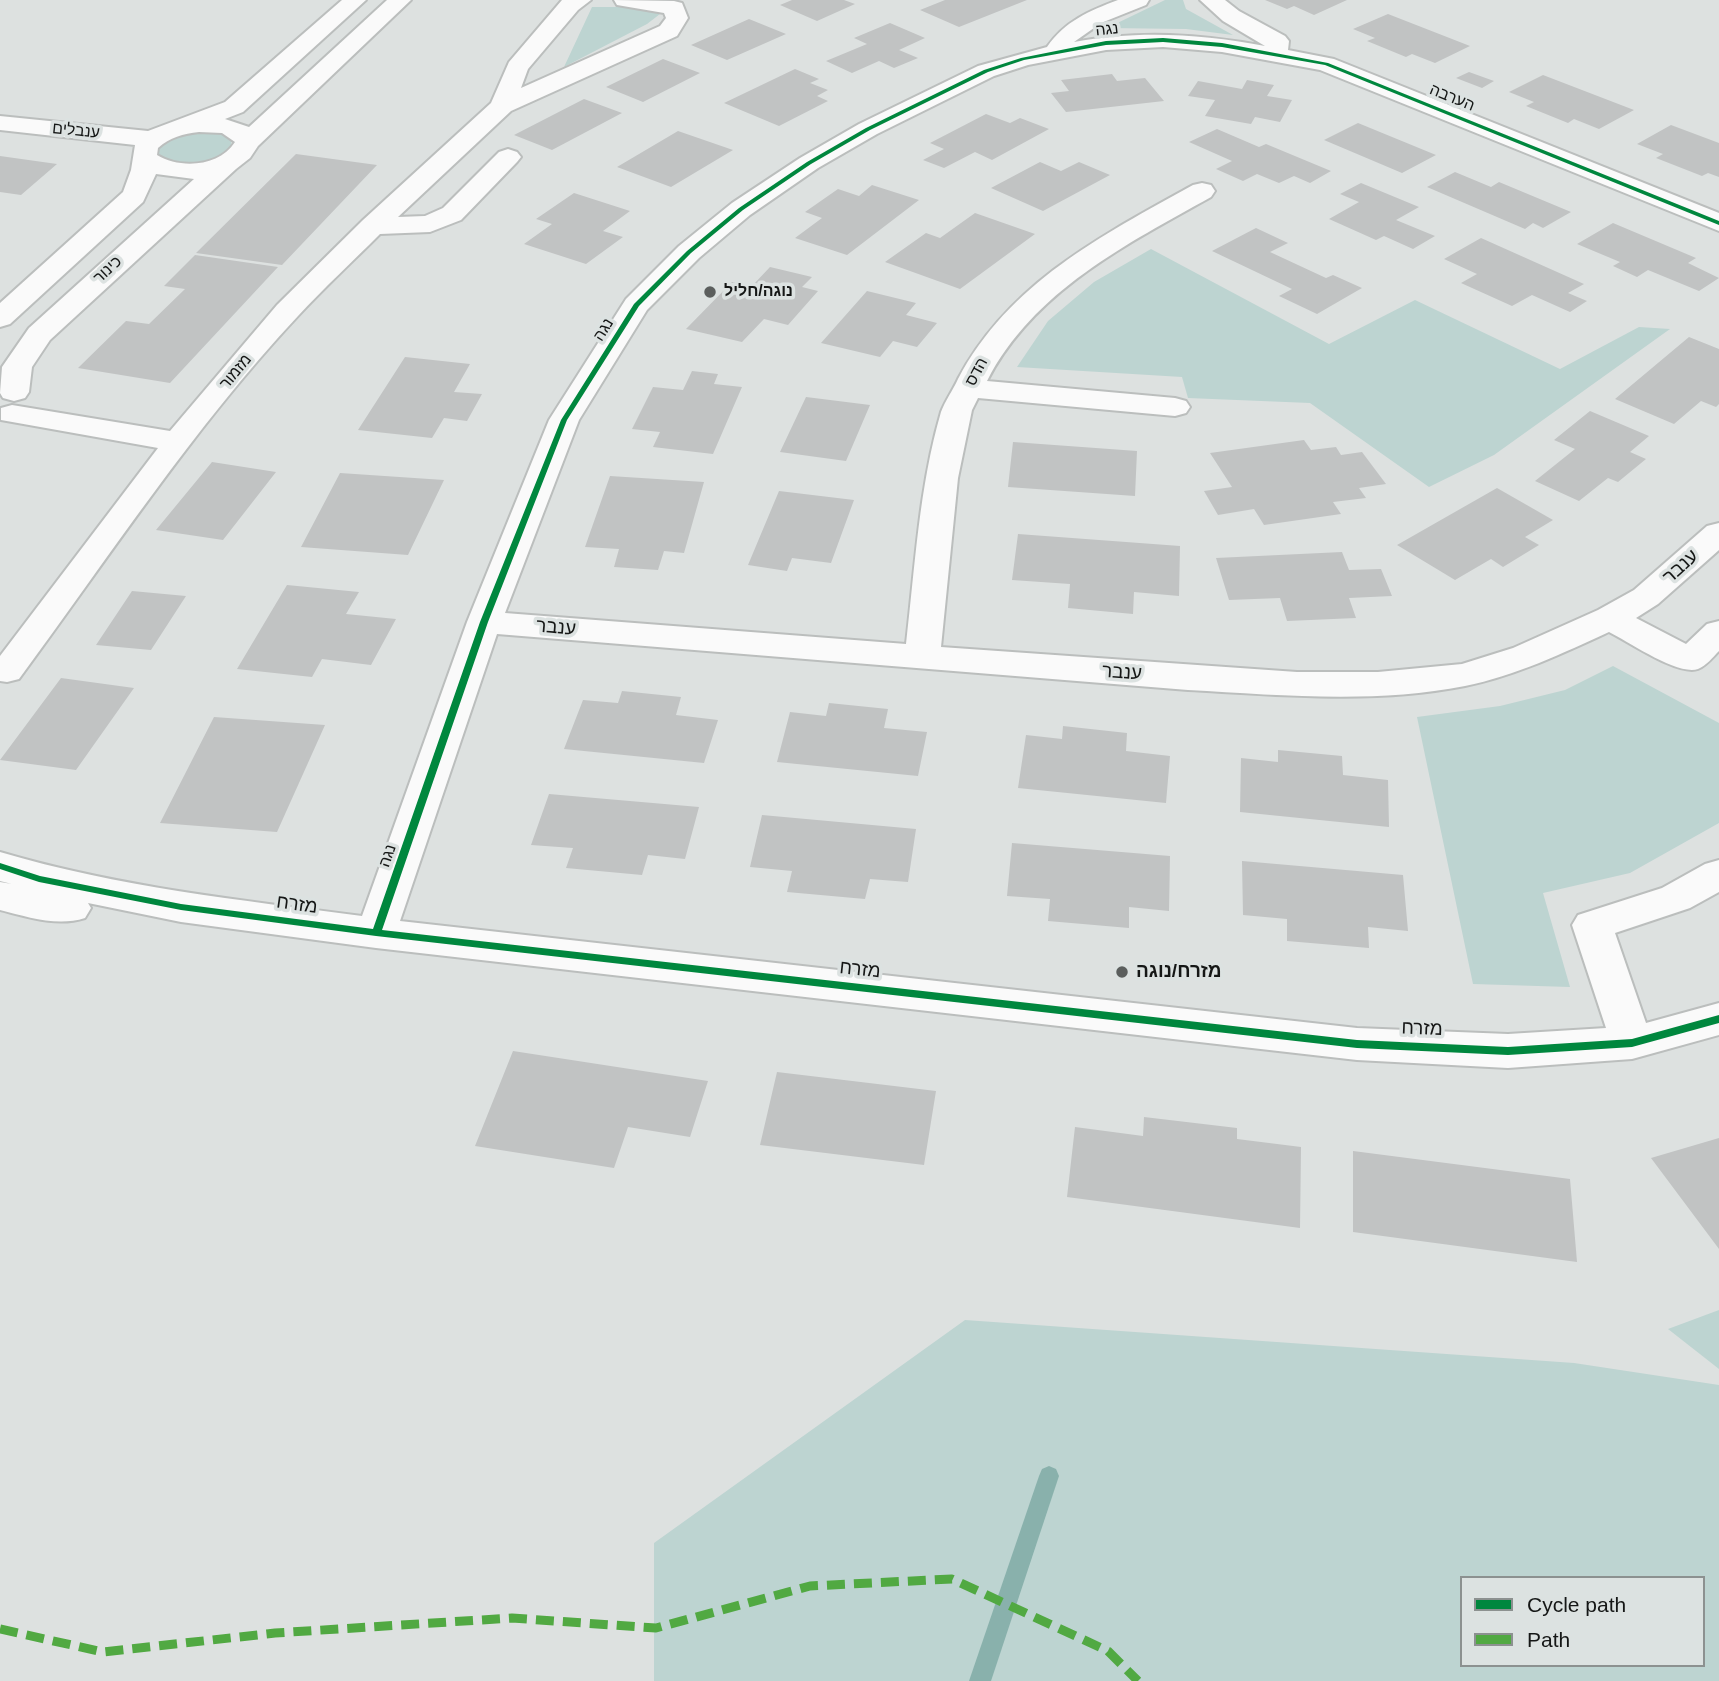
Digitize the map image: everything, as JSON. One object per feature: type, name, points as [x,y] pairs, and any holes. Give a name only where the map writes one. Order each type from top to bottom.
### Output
[{"type":"street","points":[[227,163],[213,168],[179,172],[153,165],[149,149],[183,127],[234,107],[355,0]]},
{"type":"street","points":[[183,127],[199,124],[227,126],[245,135],[248,142],[400,0]]},
{"type":"street","name":"מזמור","points":[[502,106],[516,67],[570,5],[580,0]]},
{"type":"street","name":"מזמור","points":[[7,671],[178,442],[287,311],[373,226],[502,106],[669,32],[677,18],[674,8],[625,0]]},
{"type":"street","points":[[1057,51],[1065,35],[1074,28],[1138,0]]},
{"type":"street","points":[[1211,0],[1231,16],[1277,41],[1276,53]]},
{"type":"street","name":"נגה","points":[[376,933],[484,622],[564,420],[636,305],[689,252],[741,209],[809,163],[868,129],[986,71],[1057,51],[1106,43],[1163,40]]},
{"type":"street","name":"הערבה","points":[[1163,40],[1276,53],[1326,64],[1719,223]]},
{"type":"street","name":"ענבלים","points":[[0,123],[149,149]]},
{"type":"street","name":"כינור","points":[[6,403],[17,367],[39,334],[227,163],[239,156],[248,142]]},
{"type":"street","name":"כינור","points":[[0,318],[134,196],[149,149]]},
{"type":"street","points":[[373,226],[430,224],[452,214],[508,157]]},
{"type":"street","name":"הדס","points":[[922,657],[942,478],[957,410],[986,354],[1022,309],[1075,267],[1202,191]]},
{"type":"street","points":[[969,388],[1175,407]]},
{"type":"street","points":[[6,403],[178,442]]},
{"type":"street","name":"ענבר","points":[[484,622],[1202,679],[1297,684],[1378,684],[1464,675],[1525,656],[1610,618],[1646,597],[1719,533]]},
{"type":"street","points":[[1610,618],[1689,660],[1719,632]]},
{"type":"street","name":"מזרח","points":[[0,866],[39,879],[181,907],[376,933],[1357,1044],[1508,1051],[1632,1042],[1719,1019]]},
{"type":"street","points":[[1632,1042],[1592,925],[1676,898],[1719,874]]},
{"type":"street","name":"מזרח","points":[[0,896],[37,905],[376,933]]},
{"type":"shaded area","points":[[1165,0],[1183,0],[1186,9],[1233,35],[1186,29],[1107,28]]},
{"type":"shaded area","points":[[592,7],[632,7],[660,14],[647,24],[564,67]]},
{"type":"shaded area","points":[[185,131],[218,131],[231,139],[230,148],[214,160],[202,162],[176,162],[157,154],[159,144]]},
{"type":"shaded area","points":[[1151,249],[1329,344],[1415,300],[1560,369],[1639,327],[1670,329],[1494,455],[1429,487],[1310,403],[1188,398],[1182,377],[1017,367],[1048,321],[1094,282]]},
{"type":"shaded area","points":[[1613,666],[1719,723],[1719,823],[1630,873],[1543,893],[1570,987],[1473,984],[1417,717],[1500,706],[1565,690]]},
{"type":"shaded area","points":[[1719,1310],[1719,1369],[1668,1329]]},
{"type":"shaded area","points":[[965,1320],[1574,1363],[1719,1385],[1719,1681],[654,1681],[654,1543]]},
{"type":"building","points":[[792,0],[844,0],[855,4],[817,21],[780,5]]},
{"type":"building","points":[[945,0],[1027,0],[959,27],[920,10]]},
{"type":"building","points":[[1265,0],[1347,0],[1314,15],[1294,6],[1287,9]]},
{"type":"building","points":[[1388,14],[1470,46],[1435,63],[1412,54],[1406,57],[1367,41],[1375,38],[1353,29]]},
{"type":"building","points":[[749,19],[786,34],[727,60],[691,45]]},
{"type":"building","points":[[890,23],[925,38],[899,50],[918,58],[894,68],[879,61],[852,73],[826,61],[867,44],[854,38]]},
{"type":"building","points":[[663,59],[700,73],[643,102],[606,87]]},
{"type":"building","points":[[795,69],[819,79],[810,83],[828,90],[817,96],[828,101],[779,126],[724,103]]},
{"type":"building","points":[[1469,72],[1494,81],[1482,88],[1456,78]]},
{"type":"building","points":[[1112,74],[1117,81],[1145,78],[1164,101],[1066,112],[1051,93],[1069,91],[1061,80]]},
{"type":"building","points":[[1543,75],[1634,110],[1599,129],[1574,119],[1568,123],[1526,106],[1534,102],[1509,92]]},
{"type":"building","points":[[1247,80],[1274,85],[1267,96],[1292,100],[1280,122],[1255,117],[1251,124],[1205,116],[1215,100],[1188,96],[1198,81],[1242,89]]},
{"type":"building","points":[[584,99],[622,113],[552,150],[514,135]]},
{"type":"building","points":[[986,114],[1010,123],[1020,118],[1049,129],[992,160],[975,152],[944,168],[923,160],[944,149],[930,143]]},
{"type":"building","points":[[1358,123],[1436,155],[1402,173],[1324,140]]},
{"type":"building","points":[[1671,125],[1719,143],[1719,177],[1708,173],[1702,176],[1656,158],[1663,154],[1637,144]]},
{"type":"building","points":[[1217,129],[1259,147],[1266,144],[1331,171],[1310,183],[1294,176],[1279,183],[1257,174],[1243,181],[1216,169],[1232,161],[1189,142]]},
{"type":"building","points":[[678,131],[733,150],[671,187],[617,167]]},
{"type":"building","points":[[296,154],[377,165],[282,265],[196,253]]},
{"type":"building","points":[[0,156],[57,164],[21,195],[0,192]]},
{"type":"building","points":[[1040,162],[1061,171],[1079,162],[1110,175],[1043,211],[991,188]]},
{"type":"building","points":[[1455,172],[1491,187],[1499,182],[1571,212],[1543,228],[1533,223],[1525,229],[1427,187]]},
{"type":"building","points":[[1361,183],[1419,207],[1396,220],[1435,236],[1413,249],[1384,236],[1376,240],[1329,219],[1359,202],[1340,194]]},
{"type":"building","points":[[872,185],[919,200],[847,255],[795,238],[822,218],[805,212],[838,189],[859,196]]},
{"type":"building","points":[[574,193],[630,211],[603,231],[623,237],[586,264],[524,244],[552,224],[536,219]]},
{"type":"building","points":[[975,213],[1035,234],[960,289],[885,262],[926,233],[940,238]]},
{"type":"building","points":[[1613,223],[1696,258],[1688,263],[1719,278],[1699,291],[1648,270],[1637,277],[1613,266],[1620,262],[1577,244]]},
{"type":"building","points":[[1256,228],[1288,243],[1270,252],[1326,278],[1333,275],[1362,288],[1317,314],[1279,296],[1292,289],[1212,251]]},
{"type":"building","points":[[1481,238],[1584,284],[1568,293],[1587,301],[1570,312],[1532,295],[1512,306],[1461,283],[1477,274],[1444,259]]},
{"type":"building","points":[[195,255],[278,267],[170,383],[78,368],[126,321],[149,324],[185,289],[164,286]]},
{"type":"building","points":[[770,267],[812,277],[802,287],[818,291],[788,325],[764,319],[742,342],[686,329],[732,282],[752,286]]},
{"type":"building","points":[[867,291],[916,303],[906,315],[937,323],[917,347],[893,341],[880,357],[821,343]]},
{"type":"building","points":[[1689,337],[1719,349],[1719,404],[1716,407],[1701,401],[1674,424],[1615,399]]},
{"type":"building","points":[[405,357],[470,364],[454,392],[482,394],[467,421],[444,418],[432,438],[358,430]]},
{"type":"building","points":[[692,371],[718,374],[714,384],[742,387],[713,454],[653,447],[660,432],[632,429],[653,387],[683,390]]},
{"type":"building","points":[[806,397],[870,405],[846,461],[780,452]]},
{"type":"building","points":[[1590,411],[1649,436],[1630,452],[1646,459],[1618,482],[1608,478],[1579,501],[1535,481],[1575,449],[1554,440]]},
{"type":"building","points":[[1304,440],[1311,450],[1336,447],[1341,455],[1362,452],[1386,484],[1359,488],[1366,498],[1333,502],[1341,514],[1264,525],[1254,509],[1218,515],[1204,491],[1232,487],[1210,453]]},
{"type":"building","points":[[1013,442],[1137,451],[1135,496],[1008,487]]},
{"type":"building","points":[[212,462],[276,472],[223,540],[156,530]]},
{"type":"building","points":[[340,473],[444,480],[408,555],[301,547]]},
{"type":"building","points":[[610,476],[704,482],[684,553],[664,551],[658,570],[614,567],[619,549],[585,547]]},
{"type":"building","points":[[1497,488],[1553,520],[1525,537],[1539,545],[1503,567],[1491,559],[1455,580],[1397,545]]},
{"type":"building","points":[[779,491],[854,500],[831,563],[792,558],[787,571],[748,565]]},
{"type":"building","points":[[1018,534],[1180,546],[1179,596],[1134,592],[1133,614],[1068,608],[1070,584],[1012,580]]},
{"type":"building","points":[[1342,552],[1349,570],[1381,569],[1392,596],[1349,598],[1356,618],[1287,621],[1280,598],[1229,600],[1216,558]]},
{"type":"building","points":[[287,585],[359,592],[346,614],[396,619],[371,665],[322,659],[312,677],[237,669]]},
{"type":"building","points":[[132,591],[186,596],[151,650],[96,645]]},
{"type":"building","points":[[61,678],[134,688],[76,770],[0,760]]},
{"type":"building","points":[[622,691],[681,697],[676,715],[718,720],[704,763],[564,749],[583,700],[618,703]]},
{"type":"building","points":[[829,703],[888,709],[884,728],[927,732],[918,776],[777,762],[790,712],[826,716]]},
{"type":"building","points":[[214,717],[325,725],[277,832],[160,823]]},
{"type":"building","points":[[1063,726],[1127,733],[1126,751],[1170,756],[1166,803],[1018,788],[1026,735],[1062,739]]},
{"type":"building","points":[[1278,750],[1342,756],[1343,775],[1388,780],[1389,827],[1240,812],[1241,758],[1278,762]]},
{"type":"building","points":[[549,794],[699,807],[685,859],[648,855],[642,875],[566,868],[573,848],[531,845]]},
{"type":"building","points":[[762,815],[916,829],[908,882],[870,879],[865,899],[787,892],[792,871],[750,867]]},
{"type":"building","points":[[1012,843],[1170,856],[1169,911],[1129,907],[1129,928],[1048,921],[1050,899],[1007,896]]},
{"type":"building","points":[[1242,861],[1403,875],[1408,931],[1368,927],[1369,948],[1287,941],[1287,919],[1243,915]]},
{"type":"building","points":[[513,1051],[708,1081],[690,1137],[628,1127],[614,1168],[475,1146]]},
{"type":"building","points":[[777,1072],[936,1091],[924,1165],[760,1145]]},
{"type":"building","points":[[1144,1117],[1237,1128],[1237,1139],[1301,1147],[1300,1228],[1067,1197],[1075,1127],[1143,1136]]},
{"type":"building","points":[[1719,1138],[1719,1249],[1651,1158]]},
{"type":"building","points":[[1353,1151],[1570,1179],[1577,1262],[1353,1232]]},
{"type":"waterway","points":[[980,1681],[1049,1476]]},
{"type":"marked path","points":[[0,1629],[103,1652],[275,1633],[512,1618],[656,1628],[810,1586],[952,1579],[1108,1651],[1138,1681]]},
{"type":"cycle path","points":[[376,933],[484,622],[564,420],[636,305],[689,252],[741,209],[809,163],[868,129],[986,71],[1023,59],[1106,43],[1163,40],[1222,45],[1326,64],[1719,223]]},
{"type":"cycle path","points":[[0,866],[39,879],[181,907],[376,933],[1357,1044],[1508,1051],[1632,1043],[1719,1019]]},
{"type":"place","name":"נוגה/חליל","points":[[710,292]]},
{"type":"place","name":"מזרח/נוגה","points":[[1122,972]]}]
